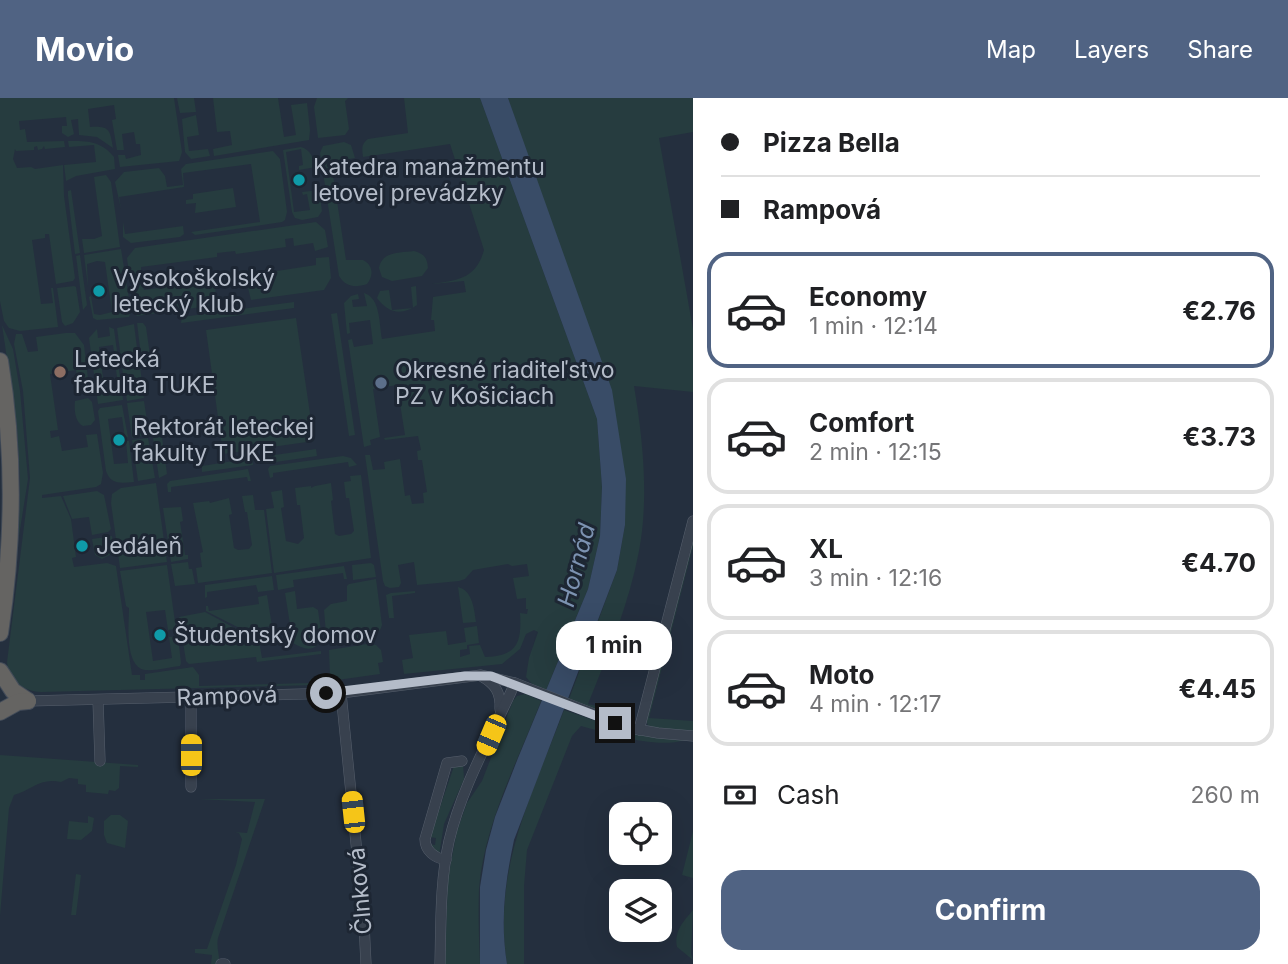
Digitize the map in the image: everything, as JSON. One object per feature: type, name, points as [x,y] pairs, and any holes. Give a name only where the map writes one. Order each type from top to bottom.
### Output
[{"type":"highway","points":[[0,361],[9,428],[12,503],[9,566],[0,633]]},
{"type":"highway","points":[[0,671],[13,691],[28,701]]},
{"type":"highway","points":[[0,712],[18,702],[28,701]]},
{"type":"street","points":[[639,730],[693,521]]},
{"type":"street","points":[[481,676],[491,682],[499,692],[499,715]]},
{"type":"street","name":"Rampová","points":[[28,701],[341,693],[491,676],[639,730],[693,736]]},
{"type":"street","points":[[440,964],[442,894],[446,860],[456,818],[515,683]]},
{"type":"street","name":"Člnková","points":[[341,693],[366,964]]},
{"type":"street","points":[[191,697],[191,787]]},
{"type":"street","points":[[98,700],[100,761]]},
{"type":"street","points":[[446,860],[434,856],[425,845],[425,839],[447,763],[462,761]]},
{"type":"green space","points":[[0,98],[174,98],[182,152],[179,161],[120,167],[118,155],[125,155],[126,159],[141,155],[140,144],[136,144],[134,132],[122,134],[124,150],[117,150],[112,120],[116,119],[114,105],[88,109],[90,127],[108,130],[113,148],[97,137],[79,135],[78,119],[71,120],[74,134],[68,137],[62,133],[62,126],[67,126],[66,117],[19,121],[20,130],[25,129],[27,142],[64,141],[65,147],[45,149],[44,146],[38,150],[37,146],[34,150],[15,149],[13,159],[17,168],[35,169],[63,165],[64,196],[75,278],[73,281],[56,284],[49,234],[45,234],[45,238],[32,240],[41,304],[53,303],[53,288],[58,327],[20,331],[9,328],[4,321],[0,301]]},
{"type":"green space","points":[[177,98],[194,98],[196,112],[180,113]]},
{"type":"green space","points":[[213,98],[278,98],[284,137],[296,135],[291,105],[307,103],[309,140],[214,156],[213,149],[232,145],[230,131],[217,132]]},
{"type":"green space","points":[[317,98],[348,98],[345,101],[349,129],[345,135],[318,138],[314,107]]},
{"type":"green space","points":[[404,98],[480,98],[597,419],[602,487],[600,536],[588,589],[546,690],[532,684],[526,677],[538,632],[534,630],[526,634],[520,649],[502,664],[404,674],[402,660],[413,658],[409,635],[446,631],[448,645],[466,642],[464,628],[477,626],[479,643],[467,645],[467,649],[460,650],[460,657],[470,654],[469,646],[480,645],[485,657],[511,651],[520,632],[520,613],[527,614],[528,609],[526,598],[517,599],[513,578],[529,576],[527,564],[508,564],[473,570],[465,579],[459,581],[417,585],[414,562],[398,565],[401,583],[399,587],[390,588],[385,586],[383,581],[365,455],[370,455],[373,470],[385,469],[384,462],[400,459],[405,496],[410,495],[412,504],[424,503],[423,493],[427,492],[422,460],[418,460],[417,451],[421,450],[418,436],[384,438],[405,435],[397,385],[373,389],[380,437],[370,440],[371,445],[364,447],[348,340],[352,339],[354,347],[373,344],[370,320],[349,323],[350,333],[347,334],[344,303],[351,296],[358,294],[359,299],[352,300],[353,307],[367,306],[364,293],[370,296],[376,306],[382,339],[435,331],[434,320],[431,320],[433,297],[466,292],[464,281],[432,284],[465,276],[476,267],[484,250],[450,144],[363,157],[363,145],[368,139],[408,133]]},
{"type":"green space","points":[[508,98],[693,98],[693,132],[659,138],[693,329],[693,392],[634,386],[644,468],[642,531],[624,610],[588,704],[630,714],[628,723],[615,715],[569,699],[617,570],[625,525]]},
{"type":"green space","points":[[196,115],[199,135],[187,137],[189,151],[208,149],[210,156],[191,159],[185,152],[182,119]]},
{"type":"green space","points":[[68,141],[99,145],[114,157],[115,169],[76,176],[66,181],[64,165],[96,162],[94,145],[69,147]]},
{"type":"green space","points":[[344,142],[351,145],[355,158],[331,162],[346,260],[363,260],[371,270],[367,284],[359,286],[351,286],[339,276],[320,153],[323,146]]},
{"type":"green space","points":[[301,147],[309,152],[316,167],[299,170],[299,166],[303,165],[301,149],[286,152],[294,212],[310,210],[307,194],[303,195],[302,192],[319,190],[322,211],[318,217],[302,220],[295,218],[292,212],[283,150]]},
{"type":"green space","points":[[273,151],[280,159],[287,212],[282,222],[195,235],[191,232],[260,222],[251,164],[183,173],[184,187],[119,197],[121,209],[115,182],[124,172],[159,168],[165,176],[167,187],[183,185],[181,169],[186,164]]},
{"type":"green space","points":[[106,175],[111,182],[120,247],[84,253],[82,239],[102,236],[94,177]]},
{"type":"green space","points":[[233,188],[236,207],[195,213],[196,203],[186,204],[186,200],[193,199],[193,194]]},
{"type":"green space","points":[[71,190],[80,253],[75,254],[68,196],[68,191]]},
{"type":"green space","points":[[123,222],[125,234],[183,226],[184,234],[180,237],[131,243],[123,237]]},
{"type":"green space","points":[[316,222],[325,230],[328,247],[315,251],[313,243],[294,246],[293,238],[285,239],[286,247],[236,254],[235,251],[217,253],[217,257],[141,267],[141,275],[129,273],[127,258],[135,248]]},
{"type":"green space","points":[[121,249],[131,311],[129,317],[97,320],[93,318],[89,297],[91,296],[94,314],[112,312],[105,262],[87,264],[88,287],[84,255]]},
{"type":"green space","points":[[414,251],[423,255],[427,261],[428,268],[422,276],[392,281],[382,277],[379,268],[384,258]]},
{"type":"green space","points":[[80,255],[87,305],[83,310],[76,256]]},
{"type":"green space","points":[[329,257],[331,278],[324,290],[251,300],[245,276],[316,265],[316,258]]},
{"type":"green space","points":[[215,280],[216,305],[137,316],[135,313],[131,287],[142,282],[144,290]]},
{"type":"green space","points":[[74,286],[80,312],[73,323],[65,326],[62,322],[57,288]]},
{"type":"green space","points":[[416,286],[417,305],[413,308],[411,287]]},
{"type":"green space","points":[[389,290],[392,310],[412,308],[400,312],[390,310],[377,298],[380,291]]},
{"type":"green space","points":[[294,302],[294,308],[181,323],[182,317]]},
{"type":"green space","points":[[337,313],[355,435],[349,436],[331,314]]},
{"type":"green space","points":[[296,318],[314,441],[223,454],[206,330]]},
{"type":"green space","points":[[137,323],[143,323],[146,327],[151,362],[142,364]]},
{"type":"green space","points":[[134,324],[139,364],[122,366],[117,328]]},
{"type":"green space","points":[[2,325],[13,349],[20,391],[28,479],[19,536],[17,427]]},
{"type":"green space","points":[[109,327],[114,329],[119,366],[116,366],[113,345],[99,347],[105,393],[119,391],[116,370],[119,369],[123,400],[98,404],[89,338],[97,329],[98,338],[110,336]]},
{"type":"green space","points":[[75,333],[84,345],[89,387],[80,393],[76,370],[50,374],[58,430],[50,431],[51,438],[59,436],[62,451],[88,447],[86,435],[97,434],[103,473],[101,484],[96,487],[42,495],[42,498],[61,496],[71,519],[76,557],[72,558],[74,567],[107,563],[116,566],[132,675],[140,675],[140,680],[145,680],[145,674],[193,667],[199,675],[199,686],[310,683],[310,680],[320,679],[316,685],[41,692],[28,690],[14,680],[7,662],[30,478],[23,391],[14,344],[16,334],[22,334],[28,352],[38,351],[36,337]]},
{"type":"green space","points":[[140,366],[144,398],[127,401],[122,368]]},
{"type":"green space","points":[[88,398],[92,402],[95,420],[91,425],[83,426],[77,419],[75,401]]},
{"type":"green space","points":[[144,401],[149,434],[132,438],[127,403]]},
{"type":"green space","points":[[122,405],[128,437],[125,438],[122,417],[108,419],[114,464],[128,463],[126,441],[129,441],[134,482],[121,483],[111,479],[106,471],[98,411],[100,408]]},
{"type":"green space","points":[[162,437],[167,474],[159,478],[153,438]]},
{"type":"green space","points":[[148,438],[155,478],[138,481],[132,440]]},
{"type":"green space","points":[[316,449],[317,456],[262,464],[261,457]]},
{"type":"green space","points":[[343,456],[351,458],[357,465],[349,467],[348,462],[273,473],[270,478],[270,466]]},
{"type":"green space","points":[[252,458],[253,465],[202,472],[202,466]]},
{"type":"green space","points":[[248,469],[251,481],[248,481],[247,477],[171,487],[171,492],[168,492],[167,484],[170,481]]},
{"type":"green space","points":[[361,475],[371,558],[274,573],[266,509],[274,508],[271,492],[282,490],[284,507],[281,508],[286,541],[298,544],[304,538],[295,488],[311,488],[331,483],[335,534],[351,534],[354,531],[344,482],[351,481],[350,476]]},
{"type":"green space","points":[[156,483],[167,562],[120,568],[112,494],[121,488]]},
{"type":"green space","points":[[97,491],[104,495],[111,529],[92,535],[89,517],[72,519],[63,496]]},
{"type":"green space","points":[[253,495],[255,510],[264,510],[272,573],[198,583],[196,568],[202,567],[200,553],[203,552],[193,503],[210,503],[229,498],[234,548],[249,549],[252,545],[242,496]]},
{"type":"green space","points":[[181,507],[183,521],[180,522],[188,559],[171,562],[163,508]]},
{"type":"green space","points":[[693,534],[693,546],[649,718],[693,721],[693,731],[649,728],[646,720]]},
{"type":"green space","points":[[112,536],[114,553],[102,559],[95,555],[92,539]]},
{"type":"green space","points":[[188,562],[195,584],[175,586],[171,564]]},
{"type":"green space","points":[[167,565],[176,629],[168,630],[165,610],[146,612],[153,661],[172,658],[169,637],[178,636],[181,663],[180,666],[145,670],[138,667],[131,653],[129,608],[126,606],[120,571]]},
{"type":"green space","points":[[352,565],[374,565],[376,577],[353,580]]},
{"type":"green space","points":[[344,566],[347,579],[344,579],[343,573],[293,580],[294,587],[278,590],[276,575]]},
{"type":"green space","points":[[272,576],[274,590],[258,592],[256,585],[207,592],[205,598],[205,585]]},
{"type":"green space","points":[[376,579],[382,625],[379,631],[374,637],[360,643],[344,645],[330,642],[326,634],[324,610],[331,604],[347,601],[349,584]]},
{"type":"green space","points":[[458,587],[470,596],[476,622],[463,623]]},
{"type":"green space","points":[[295,591],[297,609],[313,607],[318,610],[322,638],[312,648],[293,643],[285,593]]},
{"type":"green space","points":[[415,591],[392,596],[394,618],[389,618],[386,595]]},
{"type":"green space","points":[[267,595],[272,626],[257,628],[259,638],[206,611],[206,606],[209,611],[259,604],[258,597]]},
{"type":"green space","points":[[205,612],[259,641],[262,658],[321,651],[321,654],[257,662],[256,657],[189,664],[186,661],[179,617]]},
{"type":"green space","points":[[376,645],[381,650],[383,662],[378,663],[380,674],[330,681],[327,678],[330,677],[329,650]]},
{"type":"green space","points":[[525,694],[541,701],[503,793],[482,865],[479,889],[480,964],[445,964],[448,878],[457,831],[467,803],[482,781],[513,701],[517,696]]},
{"type":"green space","points":[[564,710],[634,734],[685,740],[647,742],[581,726],[572,736],[527,850],[524,964],[507,964],[505,897],[510,865],[528,803]]},
{"type":"green space","points":[[0,755],[138,767],[120,766],[119,788],[115,791],[109,790],[108,794],[86,792],[86,785],[78,784],[78,779],[69,778],[61,782],[48,781],[14,795],[9,808],[0,916]]},
{"type":"green space","points":[[463,764],[464,779],[444,824],[439,856],[429,844],[435,845],[436,838],[430,837],[454,766]]},
{"type":"green space","points":[[199,799],[265,799],[218,938],[219,964],[211,964],[212,955],[195,953],[195,949],[207,949],[236,865],[242,839],[239,833],[235,832],[247,833],[255,802]]},
{"type":"green space","points":[[111,815],[120,815],[128,821],[125,848],[107,843],[104,821]]},
{"type":"green space","points":[[88,816],[94,818],[92,831],[81,840],[67,839],[69,821],[88,823]]},
{"type":"green space","points":[[693,831],[693,878],[682,875]]},
{"type":"green space","points":[[76,874],[81,875],[76,915],[71,915]]},
{"type":"green space","points":[[693,910],[693,960],[677,947],[676,941],[680,927]]},
{"type":"water","points":[[480,98],[508,98],[612,390],[626,479],[625,525],[617,570],[514,840],[504,902],[507,964],[480,964],[480,887],[486,850],[495,817],[518,758],[588,589],[600,536],[602,487],[597,419]]},
{"type":"place","name":"Katedra manažmentu letovej prevádzky","points":[[299,180]]},
{"type":"place","name":"Vysokoškolský letecký klub","points":[[99,291]]},
{"type":"place","name":"Letecká fakulta TUKE","points":[[60,372]]},
{"type":"place","name":"Okresné riaditeľstvo PZ v Košiciach","points":[[381,383]]},
{"type":"place","name":"Rektorát leteckej fakulty TUKE","points":[[119,440]]},
{"type":"place","name":"Jedáleň","points":[[82,546]]},
{"type":"place","name":"Študentský domov","points":[[160,635]]},
{"type":"route","points":[[326,693],[465,676],[491,676],[615,723]]},
{"type":"water label","name":"Hornád","points":[[576,565]]}]
